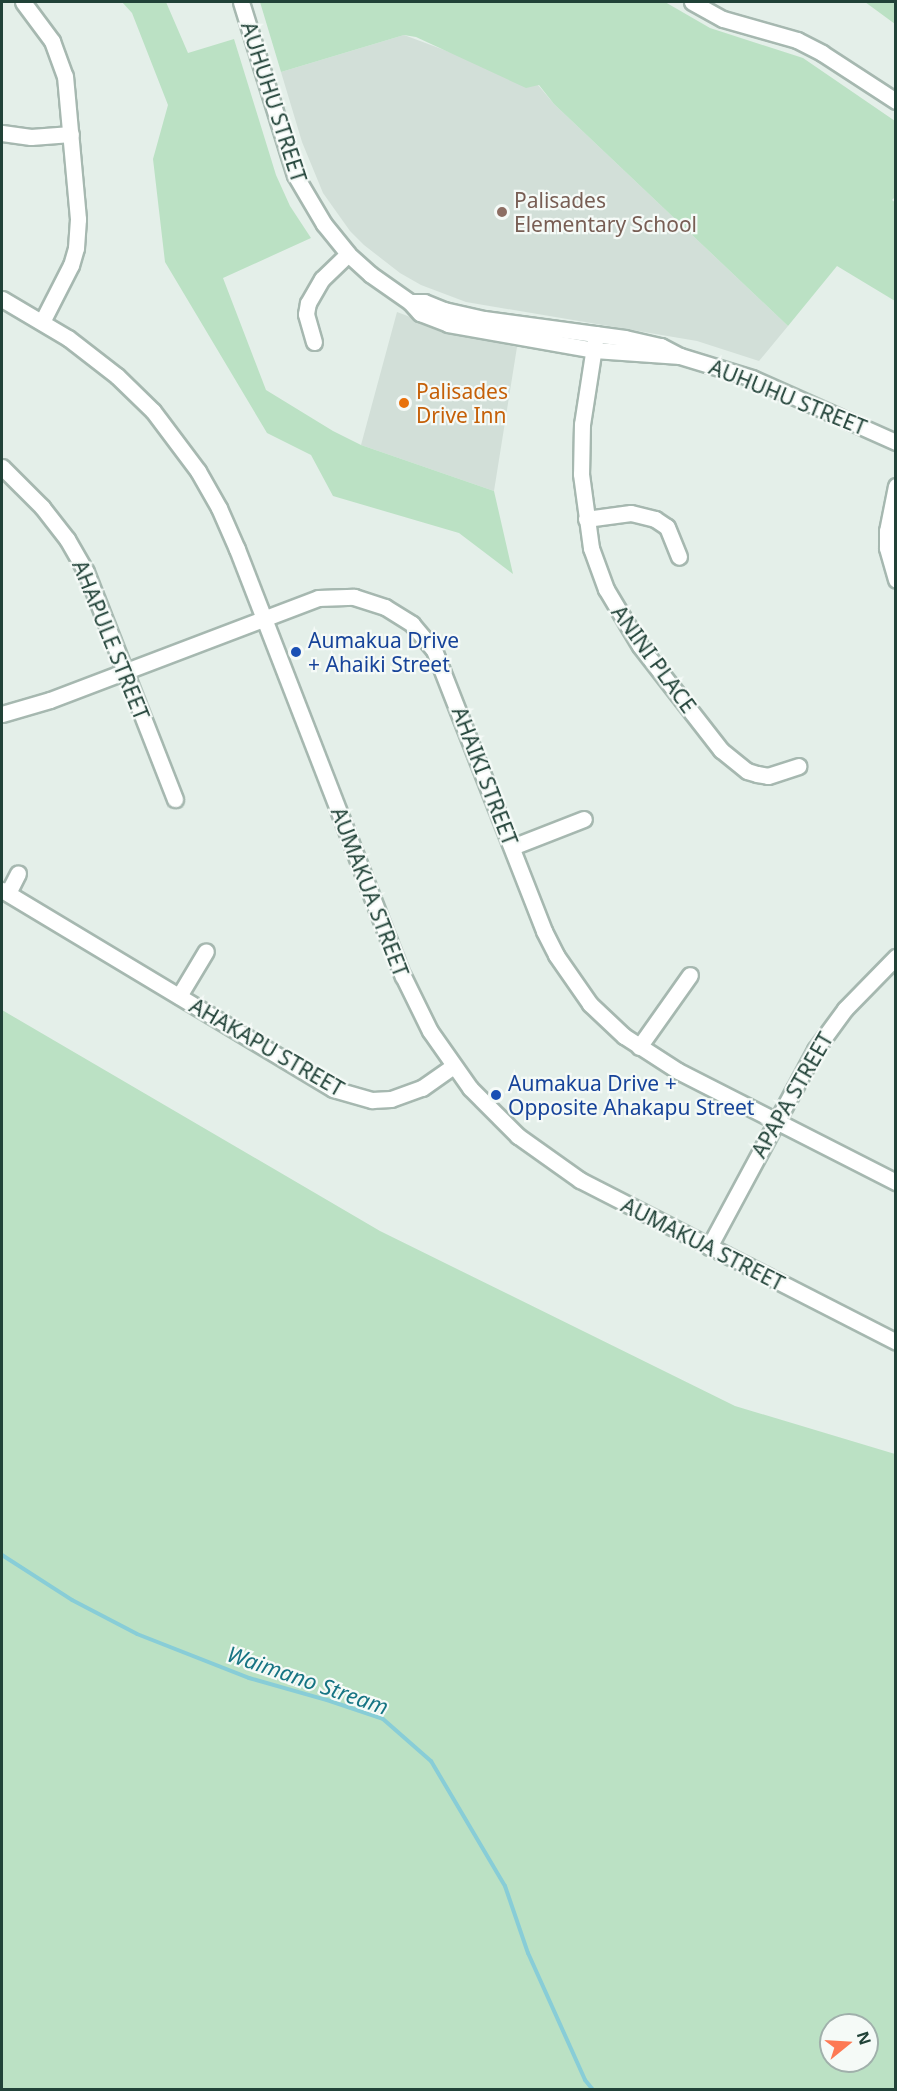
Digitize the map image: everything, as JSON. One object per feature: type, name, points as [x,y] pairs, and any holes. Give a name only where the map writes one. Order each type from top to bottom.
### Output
[{"type":"street","points":[[23,2],[42,24],[59,58],[68,94],[78,219],[76,248],[64,281],[42,322]]},
{"type":"street","name":"AUHUHU STREET","points":[[241,2],[295,175],[324,224],[348,254],[370,274],[410,302],[424,302],[444,310],[484,320],[595,342],[661,346],[680,356],[752,378],[896,442]]},
{"type":"street","points":[[692,2],[723,19],[797,40],[822,53],[896,101]]},
{"type":"street","points":[[2,134],[31,136],[71,134]]},
{"type":"street","points":[[314,342],[306,314],[308,303],[322,279],[348,254]]},
{"type":"street","name":"AUMAKUA STREET","points":[[2,299],[85,350],[117,376],[173,435],[219,508],[264,617],[402,976],[430,1031],[453,1066],[498,1117],[539,1153],[580,1180],[896,1342]]},
{"type":"street","name":"ANINI PLACE","points":[[595,342],[580,453],[586,519],[597,567],[621,617],[640,646],[721,750],[747,771],[757,774],[768,776],[798,766]]},
{"type":"street","name":"AHAPULE STREET","points":[[2,467],[42,507],[72,546],[93,590],[175,799]]},
{"type":"street","points":[[896,486],[886,531],[887,549],[896,580]]},
{"type":"street","points":[[586,519],[631,513],[655,519],[667,527],[679,557]]},
{"type":"street","name":"AHAIKI STREET","points":[[2,714],[50,700],[318,598],[338,596],[368,600],[385,607],[412,624],[424,636],[444,670],[544,931],[565,969],[596,1010],[639,1047],[678,1071],[896,1182]]},
{"type":"street","points":[[512,847],[584,819]]},
{"type":"street","name":"AHAKAPU STREET","points":[[18,873],[5,892],[333,1089],[353,1097],[372,1100],[407,1095],[453,1066]]},
{"type":"street","name":"AHAKAPU STREET","points":[[179,996],[206,951]]},
{"type":"street","name":"APAPA STREET","points":[[709,1247],[799,1075],[832,1026],[863,988],[896,957]]},
{"type":"street","points":[[639,1047],[690,975]]},
{"type":"shaded area","name":"Palisades Elementary School","points":[[404,35],[538,85],[554,104],[788,326],[759,361],[697,341],[466,302],[421,285],[400,273],[364,245],[350,231],[323,193],[302,142],[281,72]]},
{"type":"shaded area","points":[[397,312],[458,335],[517,347],[494,491],[361,445]]},
{"type":"green space","points":[[122,2],[166,2],[188,53],[234,39],[276,175],[290,206],[311,238],[223,278],[266,390],[333,431],[361,445],[494,491],[513,574],[459,533],[333,496],[311,455],[267,433],[165,262],[153,159],[168,105],[132,13]]},
{"type":"green space","points":[[260,2],[665,2],[710,28],[803,58],[895,121],[896,196],[892,200],[896,203],[895,301],[837,266],[788,326],[554,104],[539,85],[526,88],[416,37],[404,35],[281,72]]},
{"type":"green space","points":[[865,2],[895,2],[895,24]]},
{"type":"green space","points":[[2,1010],[380,1231],[735,1406],[895,1454],[895,2089],[2,2089]]},
{"type":"waterway","name":"Waimano Stream","points":[[2,1555],[72,1600],[137,1634],[249,1678],[383,1719],[431,1761],[505,1886],[528,1953],[585,2080],[593,2090]]},
{"type":"place","name":"Palisades Elementary School","points":[[502,212]]},
{"type":"place","name":"Palisades Drive Inn","points":[[404,403]]},
{"type":"place","name":"Aumakua Drive + Ahaiki Street","points":[[296,652]]},
{"type":"place","name":"Aumakua Drive + Opposite Ahakapu Street","points":[[496,1095]]}]
